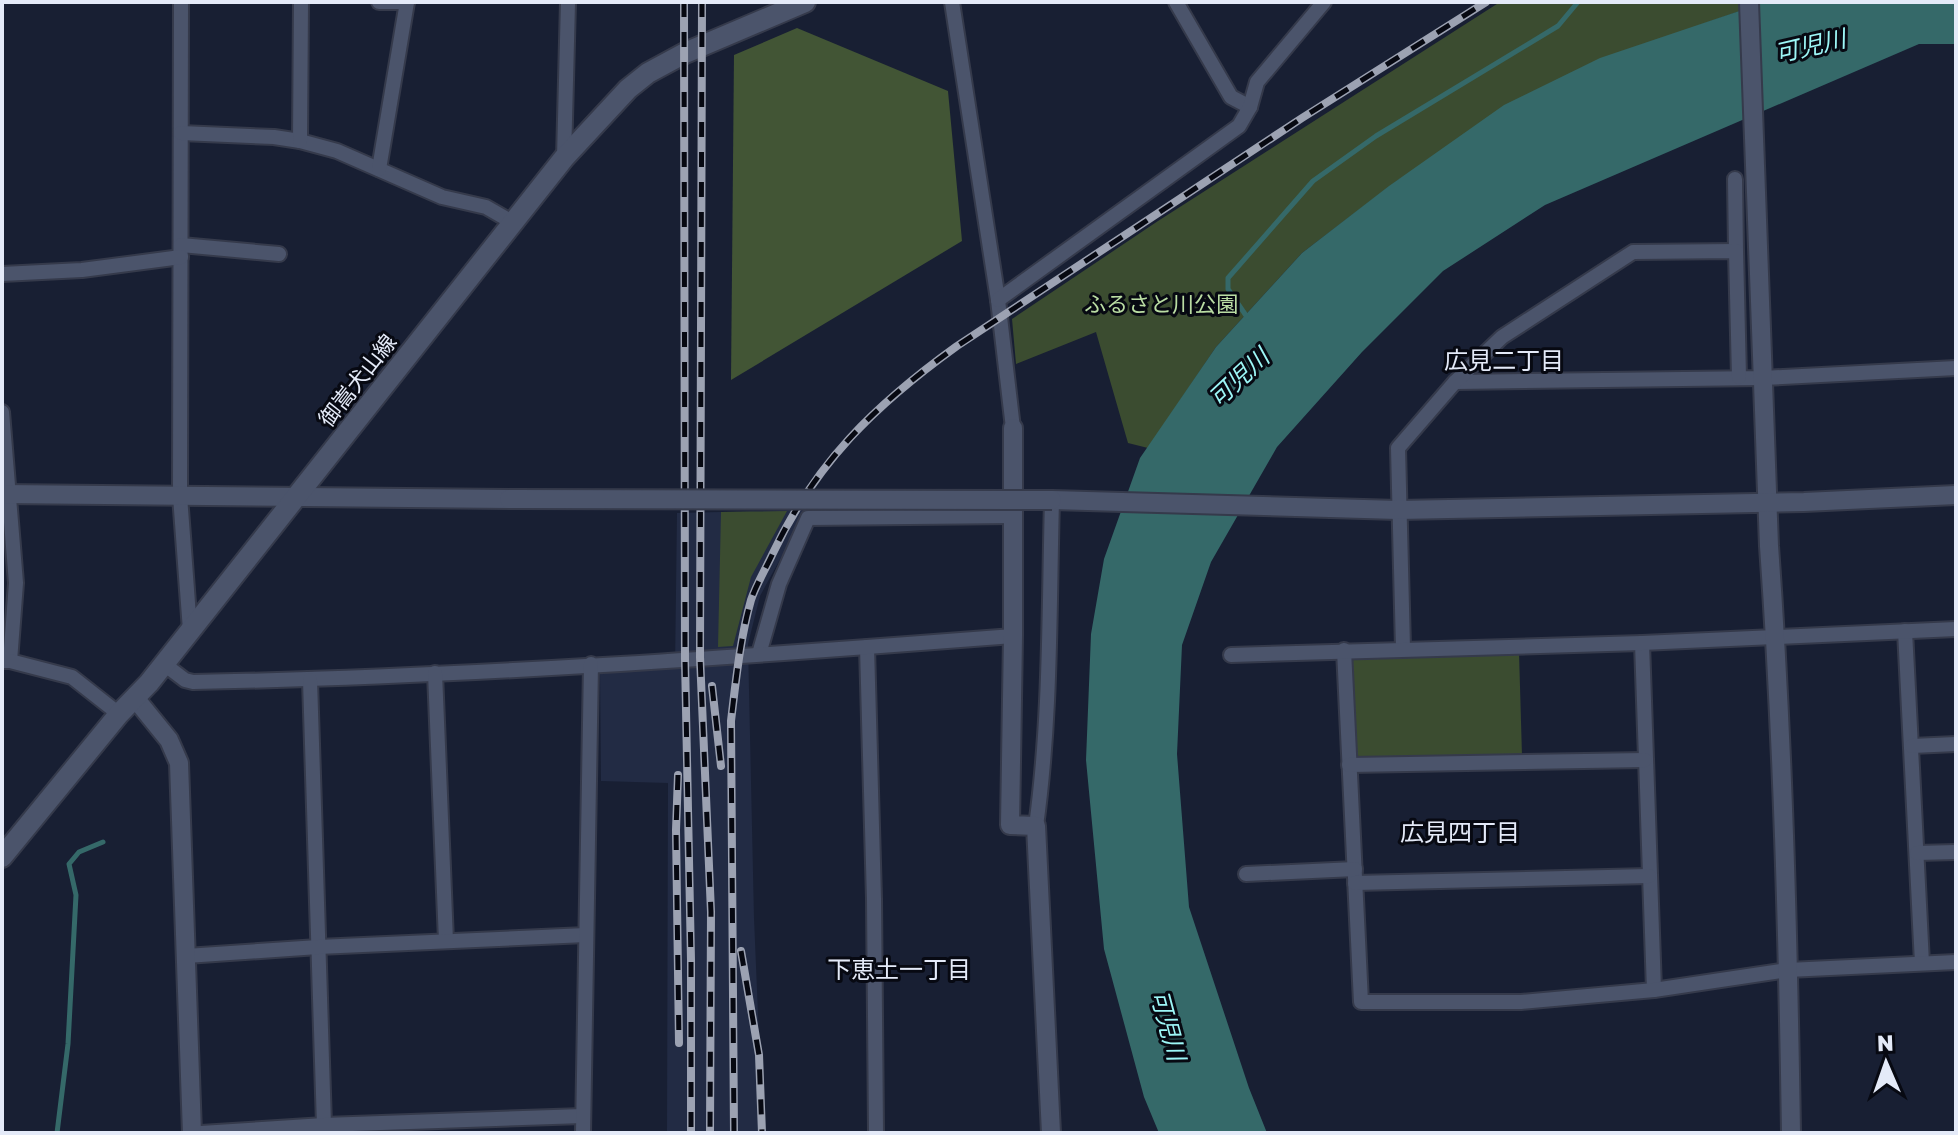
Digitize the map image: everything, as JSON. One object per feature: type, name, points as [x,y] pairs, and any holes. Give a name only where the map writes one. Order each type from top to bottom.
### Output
[{"type":"main road","name":"御嵩犬山線","points":[[2,857],[164,664],[564,158],[628,89],[648,73],[685,53],[805,2]]},
{"type":"street","points":[[181,2],[180,496],[190,630]]},
{"type":"street","points":[[300,141],[301,2]]},
{"type":"street","points":[[379,2],[407,2],[379,169]]},
{"type":"street","points":[[564,158],[568,2]]},
{"type":"street","points":[[952,2],[998,300],[1013,428],[1010,825],[1036,826]]},
{"type":"street","points":[[1176,2],[1231,97],[1250,107]]},
{"type":"street","points":[[998,300],[1239,126],[1250,107],[1257,82],[1324,2]]},
{"type":"street","points":[[1749,2],[1788,970],[1791,1133]]},
{"type":"street","points":[[181,133],[300,141],[337,151],[442,197],[486,207],[512,222]]},
{"type":"street","points":[[1735,179],[1739,377]]},
{"type":"street","points":[[2,274],[82,270],[181,251],[279,254]]},
{"type":"street","points":[[1403,648],[1398,448],[1406,435],[1502,337],[1633,252],[1736,251]]},
{"type":"street","points":[[1455,382],[1763,378],[1956,368]]},
{"type":"street","points":[[2,412],[6,494],[16,583],[6,661],[72,677],[119,714]]},
{"type":"street","points":[[6,494],[1052,500],[1398,510],[1956,495]]},
{"type":"street","points":[[1051,1133],[1036,826],[1043,773],[1052,500]]},
{"type":"street","points":[[759,654],[779,584],[808,518],[1013,516]]},
{"type":"street","points":[[1231,655],[1642,643],[1956,629]]},
{"type":"street","points":[[1905,631],[1922,963]]},
{"type":"street","points":[[164,664],[185,680],[193,682],[310,680],[1013,636]]},
{"type":"street","points":[[1642,643],[1654,990]]},
{"type":"street","points":[[867,647],[876,1133]]},
{"type":"street","points":[[1344,650],[1361,1002],[1521,1002],[1654,990],[1788,970],[1956,962]]},
{"type":"street","points":[[583,1133],[591,664]]},
{"type":"street","points":[[435,673],[446,941]]},
{"type":"street","points":[[310,680],[324,1125]]},
{"type":"street","points":[[135,698],[169,740],[179,763],[192,1133]]},
{"type":"street","points":[[1912,746],[1956,744]]},
{"type":"street","points":[[1349,765],[1645,760]]},
{"type":"street","points":[[1917,853],[1956,852]]},
{"type":"street","points":[[1246,874],[1649,876]]},
{"type":"street","points":[[186,956],[586,935]]},
{"type":"street","points":[[201,1133],[324,1125],[482,1126],[583,1116]]},
{"type":"shaded area","points":[[797,28],[948,91],[962,241],[731,380],[734,55]]},
{"type":"shaded area","points":[[807,510],[760,596],[748,644],[754,918],[763,1133],[667,1133],[668,783],[601,781],[600,671],[675,668],[677,513]]},
{"type":"green space","name":"ふるさと川公園","points":[[1500,2],[1766,2],[1697,26],[1398,180],[1302,253],[1216,347],[1148,448],[1128,443],[1096,332],[1016,364],[1012,319],[1158,221]]},
{"type":"green space","points":[[787,511],[751,577],[733,646],[718,647],[721,512]]},
{"type":"green space","points":[[1519,652],[1522,756],[1355,758],[1351,658]]},
{"type":"water","name":"可児川","points":[[1766,2],[1956,2],[1956,44],[1919,44],[1545,205],[1443,271],[1362,352],[1277,447],[1211,562],[1182,645],[1177,754],[1189,907],[1267,1133],[1159,1133],[1144,1097],[1104,949],[1086,760],[1091,634],[1104,559],[1140,458],[1216,347],[1302,253],[1389,186],[1504,105],[1600,58]]},
{"type":"waterway","points":[[1247,317],[1228,289],[1228,278],[1313,181],[1376,136],[1558,26],[1578,2]]},
{"type":"waterway","points":[[57,1133],[68,1044],[76,895],[69,864],[79,852],[103,842]]},
{"type":"railway","points":[[684,2],[685,659],[691,1133]]},
{"type":"railway","points":[[702,2],[700,657],[711,912],[710,1133]]},
{"type":"railway","points":[[734,1133],[731,721],[741,645],[751,600],[789,522],[808,492],[828,464],[874,414],[957,346],[1302,118],[1486,2]]},
{"type":"railway","points":[[712,686],[721,766]]},
{"type":"railway","points":[[678,775],[679,1043]]},
{"type":"railway","points":[[741,951],[759,1055],[762,1133]]},
{"type":"district","name":"広見二丁目","points":[[1504,359]]},
{"type":"district","name":"広見四丁目","points":[[1460,831]]},
{"type":"district","name":"下恵土一丁目","points":[[899,968]]}]
